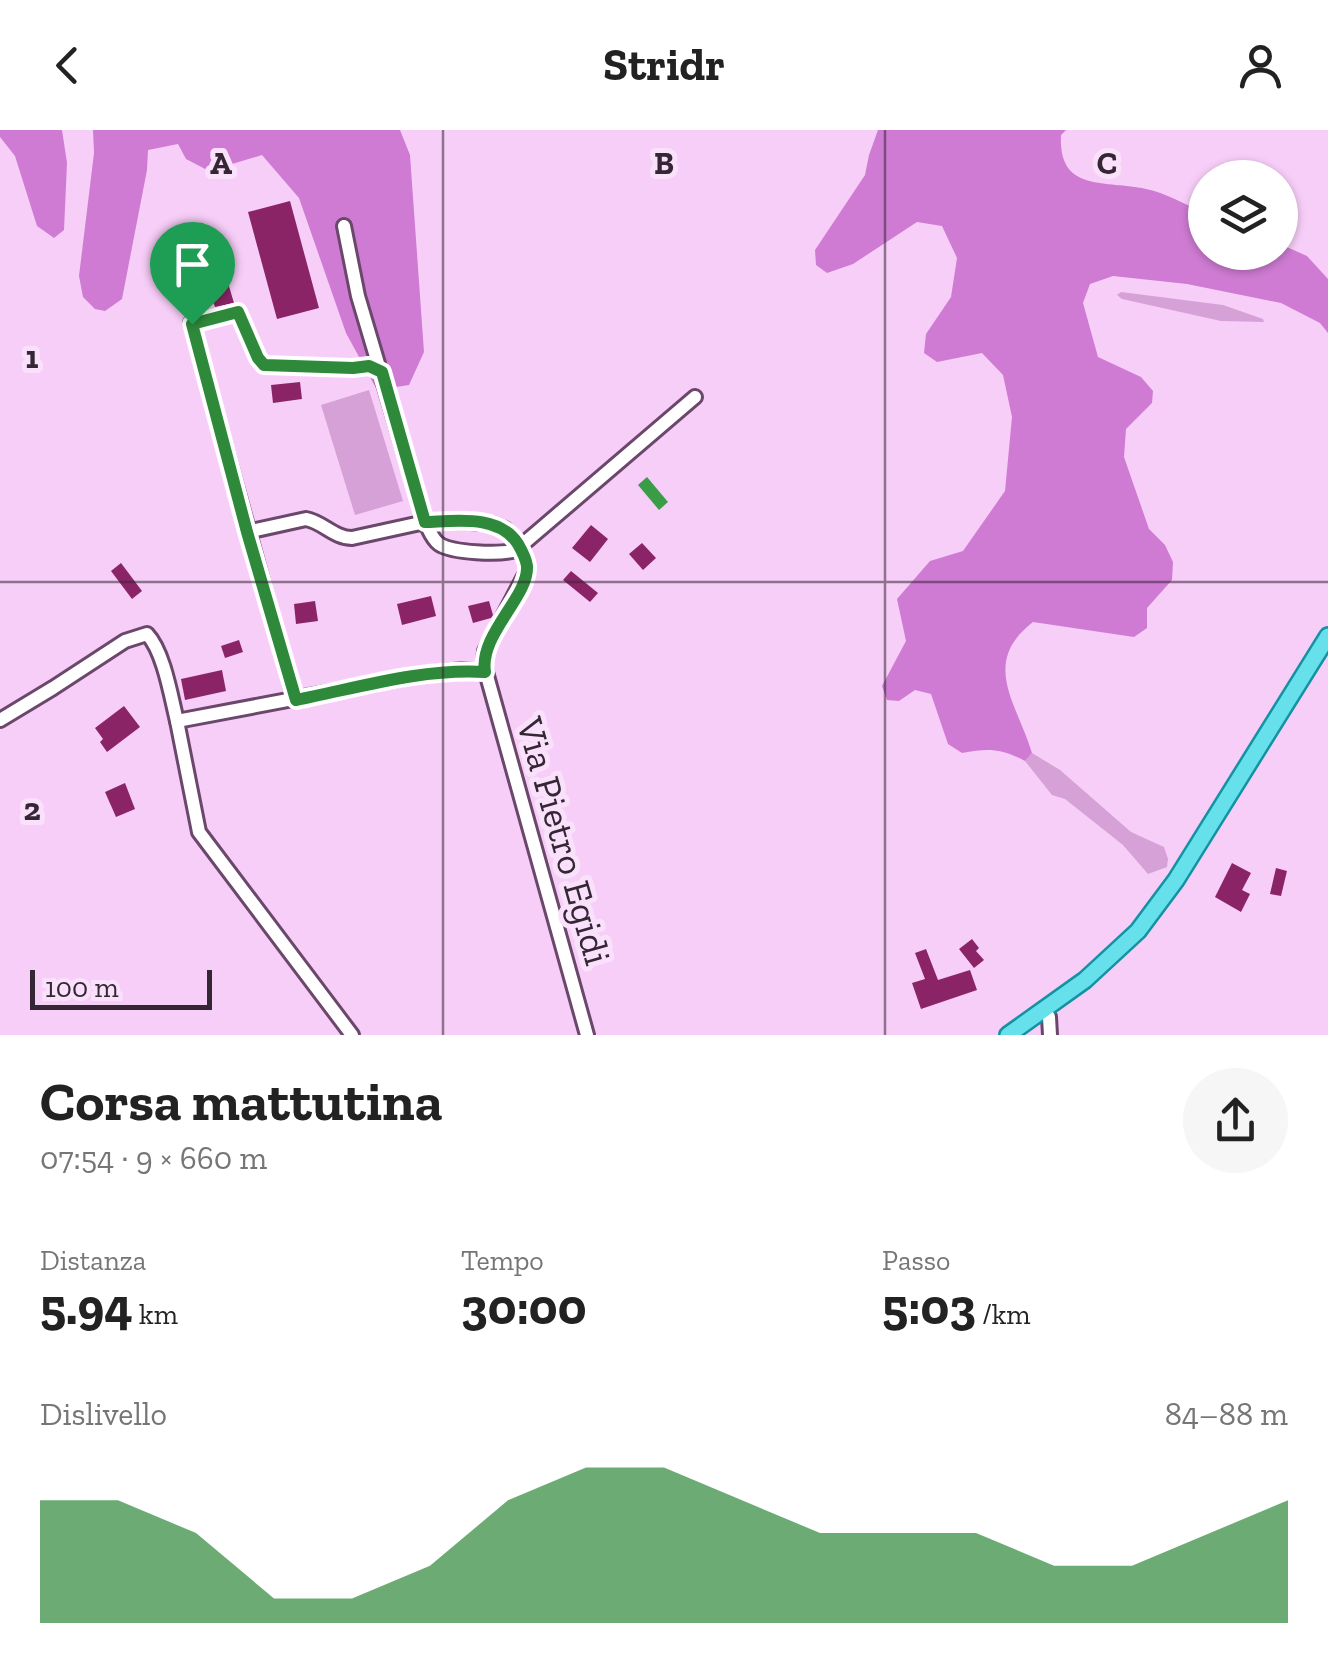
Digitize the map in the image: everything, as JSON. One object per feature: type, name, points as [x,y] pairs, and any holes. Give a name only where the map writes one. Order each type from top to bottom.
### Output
[{"type":"main road","points":[[1008,1035],[1104,964],[1138,932],[1160,904],[1328,636]]},
{"type":"street","points":[[344,226],[358,296],[425,522],[434,539],[444,546],[492,554],[520,548],[695,397]]},
{"type":"street","points":[[296,700],[192,324],[238,312],[264,365],[369,366],[382,372]]},
{"type":"street","points":[[177,721],[425,674],[485,672],[485,652],[526,576],[520,548],[505,529],[493,524],[425,522],[344,538],[306,519],[247,532]]},
{"type":"street","points":[[0,720],[125,640],[148,634],[160,656],[177,721],[199,832],[352,1035]]},
{"type":"street","name":"Via Pietro Egidi","points":[[485,672],[587,1035]]},
{"type":"street","points":[[1044,1010],[1050,1035]]},
{"type":"shaded area","points":[[0,130],[62,130],[67,163],[64,230],[54,238],[37,226],[15,156],[0,137]]},
{"type":"shaded area","points":[[93,130],[400,130],[410,155],[424,352],[409,385],[377,390],[346,333],[299,198],[262,155],[209,171],[186,159],[178,144],[148,150],[122,299],[105,311],[95,309],[83,297],[79,276],[94,153]]},
{"type":"shaded area","points":[[878,130],[1066,130],[1061,135],[1062,154],[1067,167],[1076,175],[1153,191],[1188,205],[1188,270],[1298,270],[1298,252],[1307,256],[1328,279],[1328,333],[1320,323],[1281,303],[1187,284],[1113,276],[1090,284],[1083,303],[1098,357],[1141,377],[1153,391],[1152,403],[1126,429],[1124,457],[1149,529],[1165,545],[1173,562],[1172,580],[1147,608],[1147,628],[1134,637],[1033,622],[1017,637],[1005,668],[1012,700],[1032,753],[1025,761],[994,750],[962,753],[948,744],[931,694],[915,690],[899,701],[887,700],[882,686],[906,641],[897,599],[930,561],[963,551],[1005,491],[1012,417],[1003,375],[982,353],[937,362],[924,353],[926,334],[951,297],[957,258],[942,226],[917,222],[853,264],[827,273],[816,265],[815,250],[865,175]]},
{"type":"shaded area","points":[[1121,292],[1223,305],[1264,322],[1221,321],[1122,299],[1117,295]]},
{"type":"shaded area","points":[[369,390],[403,501],[355,515],[321,405]]},
{"type":"shaded area","points":[[647,477],[668,502],[659,510],[638,485]]},
{"type":"shaded area","points":[[1032,753],[1060,770],[1131,832],[1164,847],[1167,867],[1148,874],[1123,845],[1065,799],[1052,795],[1025,761]]},
{"type":"building","points":[[290,201],[319,308],[277,319],[248,212]]},
{"type":"building","points":[[203,223],[207,238],[214,236],[234,303],[215,307],[212,299],[184,308],[168,259],[177,256],[169,232]]},
{"type":"building","points":[[300,382],[302,399],[273,403],[271,385]]},
{"type":"building","points":[[591,525],[608,539],[590,562],[572,548]]},
{"type":"building","points":[[642,543],[656,558],[643,570],[629,554]]},
{"type":"building","points":[[121,563],[142,591],[132,599],[111,571]]},
{"type":"building","points":[[571,571],[598,593],[590,602],[563,580]]},
{"type":"building","points":[[431,596],[436,616],[402,625],[397,604]]},
{"type":"building","points":[[315,601],[318,621],[296,624],[294,604]]},
{"type":"building","points":[[489,601],[491,618],[473,623],[468,606]]},
{"type":"building","points":[[239,640],[243,652],[225,658],[221,646]]},
{"type":"building","points":[[222,670],[226,691],[185,700],[181,679]]},
{"type":"building","points":[[124,706],[140,727],[107,752],[95,728]]},
{"type":"building","points":[[125,783],[135,809],[116,817],[105,792]]},
{"type":"building","points":[[1232,863],[1251,873],[1242,890],[1250,894],[1241,912],[1215,897]]},
{"type":"building","points":[[1276,868],[1287,871],[1281,896],[1270,894]]},
{"type":"building","points":[[972,939],[984,960],[974,968],[959,949]]},
{"type":"building","points":[[926,949],[938,980],[970,970],[977,990],[921,1009],[912,983],[925,979],[915,953]]},
{"type":"route","points":[[238,312],[264,365],[369,366],[382,372],[425,522],[500,526],[514,538],[525,557],[526,576],[485,652],[485,672],[425,674],[296,700],[192,324],[238,312]]}]
